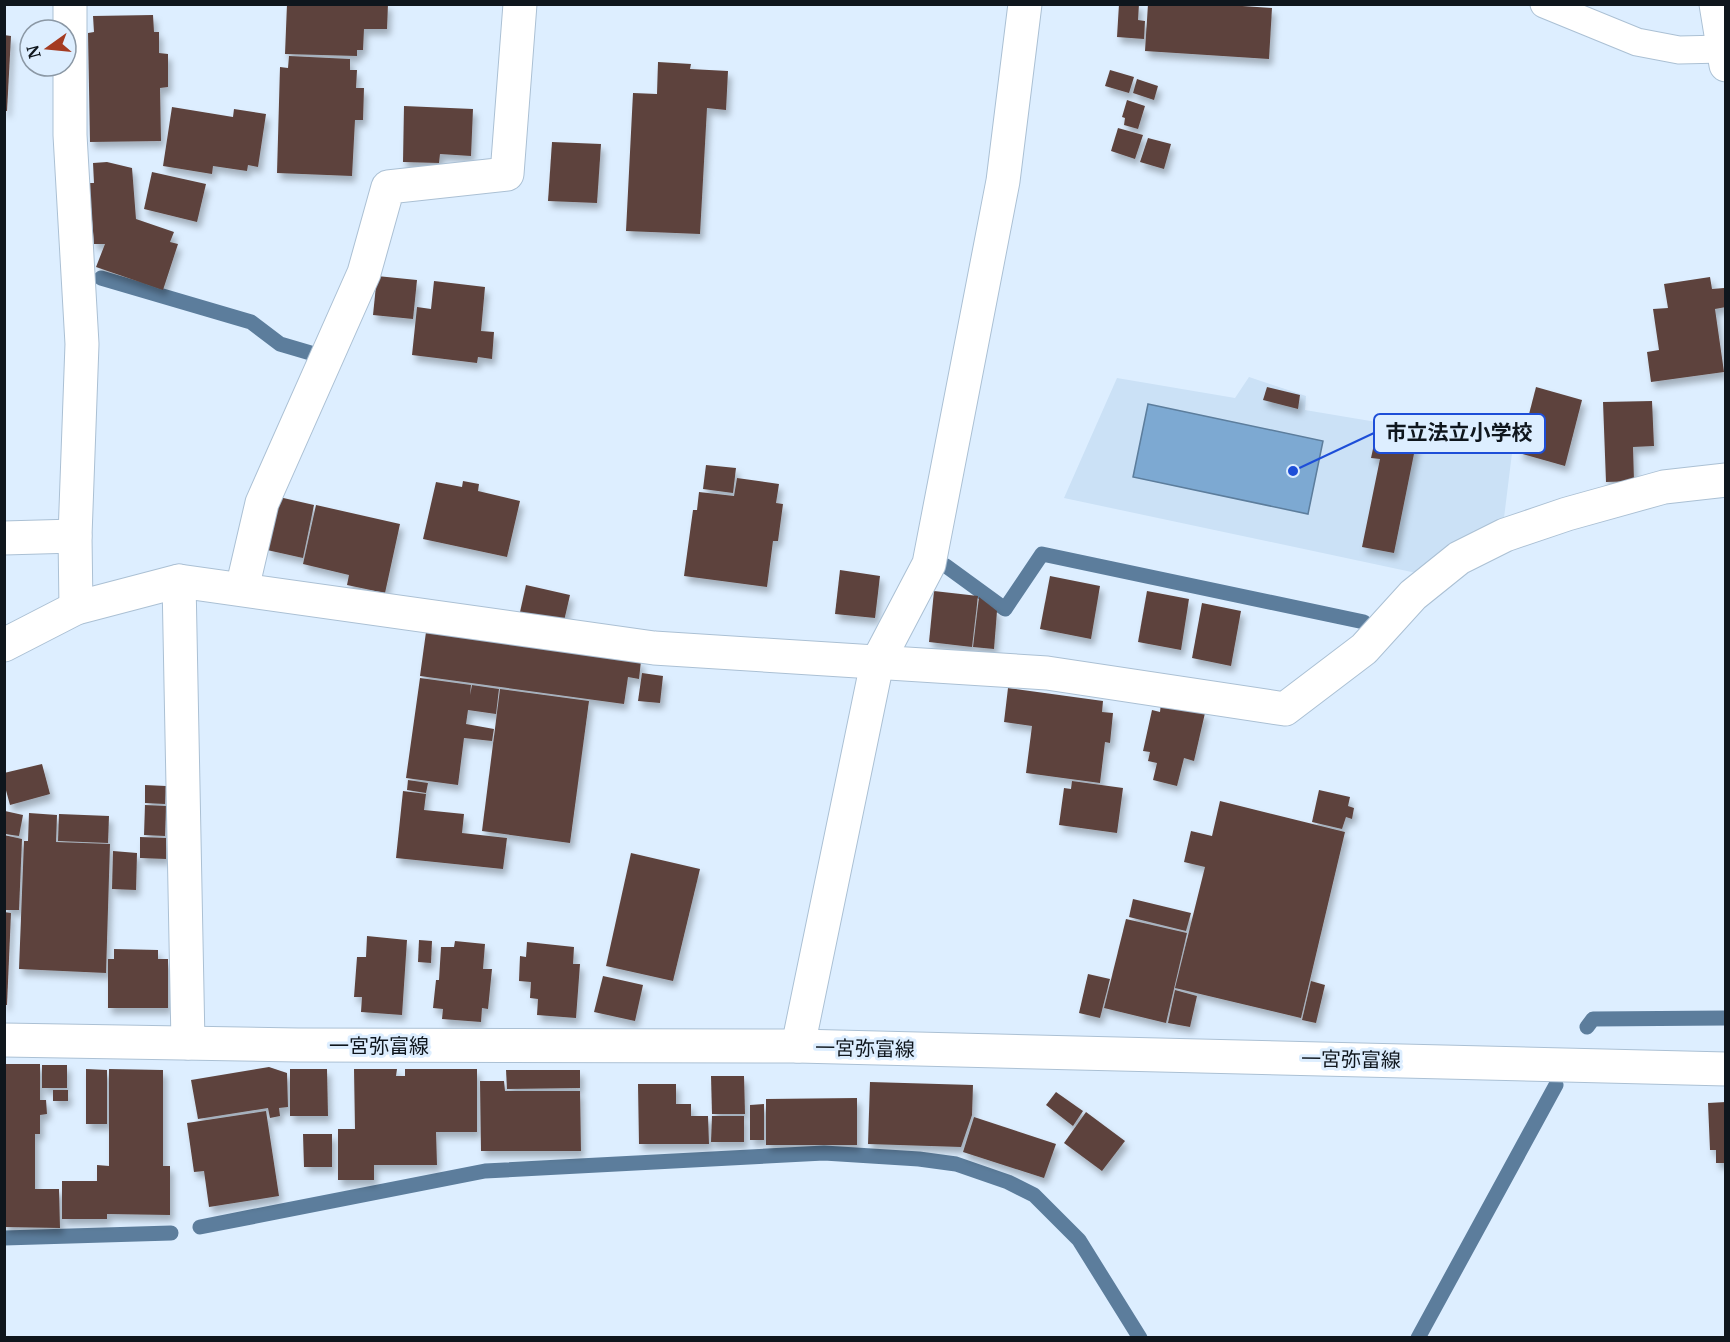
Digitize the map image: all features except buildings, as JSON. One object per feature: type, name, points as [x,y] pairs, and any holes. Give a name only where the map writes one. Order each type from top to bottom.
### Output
[{"type":"street","points":[[69,4],[70,135],[82,344],[75,536],[76,608]]},
{"type":"street","points":[[242,589],[262,503],[364,273],[388,187],[507,174],[520,4]]},
{"type":"street","points":[[798,1046],[877,663],[929,564],[1003,181],[1025,4]]},
{"type":"street","points":[[1716,4],[1724,57]]},
{"type":"street","points":[[4,645],[76,608],[179,581],[654,648],[1047,673],[1284,709],[1364,649],[1413,595],[1459,558],[1504,535],[1567,514],[1664,487],[1725,480]]},
{"type":"street","points":[[4,538],[75,536]]},
{"type":"street","points":[[179,581],[188,1043]]},
{"type":"street","name":"一宮弥富線","points":[[4,1040],[798,1046],[1725,1069]]},
{"type":"lane","points":[[1544,4],[1637,42],[1724,57]]},
{"type":"shaded area","points":[[1249,377],[1306,396],[1305,410],[1513,445],[1503,526],[1421,574],[1064,498],[1117,378],[1235,398]]},
{"type":"water","points":[[1148,404],[1323,441],[1308,514],[1133,477]]},
{"type":"waterway","points":[[101,278],[251,322],[280,344],[314,354]]},
{"type":"waterway","points":[[946,566],[1005,609],[1042,554],[1364,622]]},
{"type":"waterway","points":[[1587,1027],[1593,1019],[1726,1018]]},
{"type":"waterway","points":[[1418,1338],[1556,1085]]},
{"type":"waterway","points":[[200,1227],[485,1171],[824,1153],[919,1159],[956,1164],[1008,1182],[1034,1195],[1079,1240],[1140,1338]]},
{"type":"waterway","points":[[4,1238],[171,1233]]},
{"type":"place","name":"市立法立小学校","points":[[1293,471]]}]
